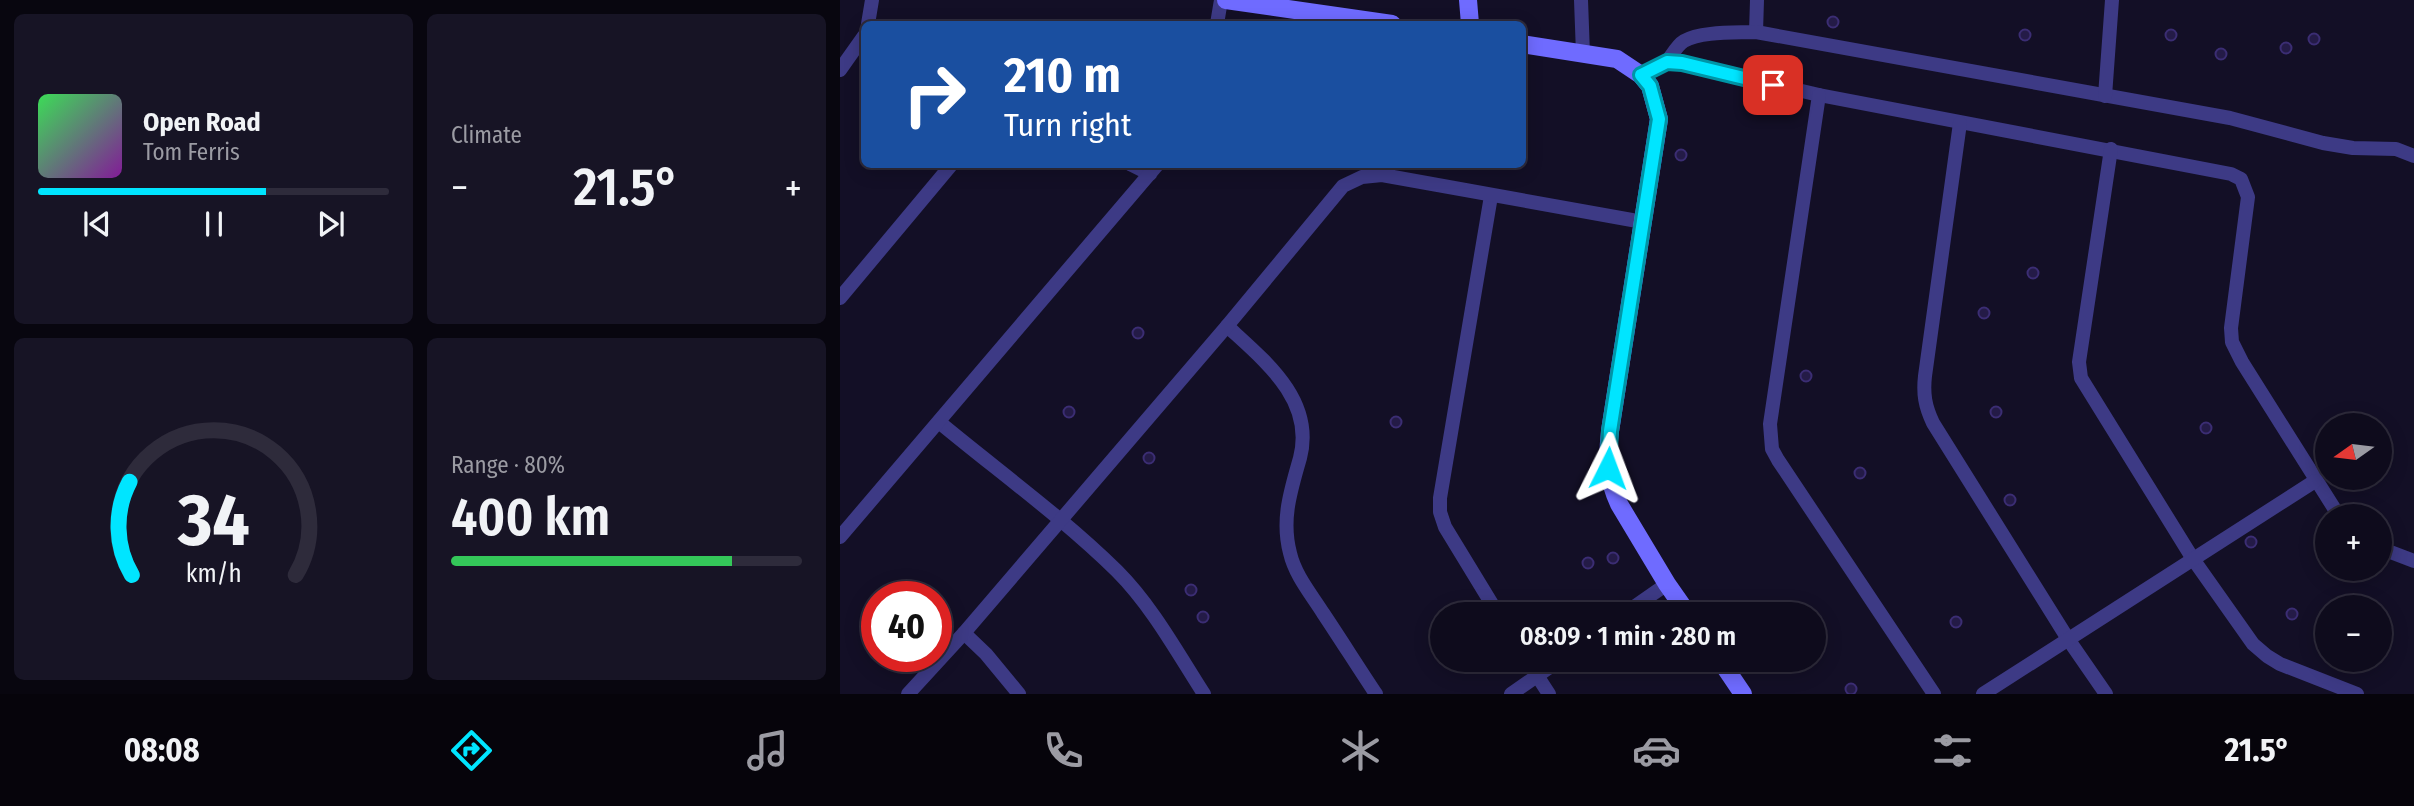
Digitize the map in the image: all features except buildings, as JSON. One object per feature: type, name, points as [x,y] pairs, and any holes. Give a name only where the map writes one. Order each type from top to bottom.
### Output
[{"type":"street","points":[[868,21],[872,0]]},
{"type":"street","points":[[1218,21],[1223,0],[1371,21]]},
{"type":"street","points":[[1468,0],[1470,21]]},
{"type":"street","points":[[1581,0],[1583,54]]},
{"type":"street","points":[[1756,32],[1757,0]]},
{"type":"street","points":[[2105,96],[2112,0]]},
{"type":"street","points":[[1641,75],[1667,62],[1681,42],[1690,38],[1756,32],[1906,57],[2230,118],[2323,143],[2353,148],[2396,149],[2414,156]]},
{"type":"street","points":[[840,70],[861,40]]},
{"type":"street","points":[[1526,45],[1617,60],[1641,75],[1650,86],[1659,119],[1610,431],[1608,468],[1619,504],[1680,602]]},
{"type":"street","points":[[1667,62],[1960,123],[2111,149],[2231,174],[2241,179],[2248,197],[2231,328],[2232,342],[2315,481],[1983,694]]},
{"type":"street","points":[[1819,95],[1770,437],[1777,460],[1934,694]]},
{"type":"street","points":[[1960,123],[1925,376],[1925,407],[2068,639],[2106,694]]},
{"type":"street","points":[[2111,149],[2079,362],[2081,379],[2193,559],[2253,644],[2280,664],[2357,694]]},
{"type":"street","points":[[840,298],[948,168]]},
{"type":"street","points":[[840,537],[1154,169]]},
{"type":"street","points":[[908,694],[964,633],[1227,326],[1336,194],[1352,181],[1371,175],[1382,175],[1643,222]]},
{"type":"street","points":[[1491,196],[1440,498],[1440,512],[1445,527],[1492,602]]},
{"type":"street","points":[[1227,326],[1271,366],[1293,396],[1303,436],[1286,507],[1286,534],[1290,555],[1299,576],[1376,694]]},
{"type":"street","points":[[939,422],[1118,571],[1168,638],[1204,694]]},
{"type":"street","points":[[2392,553],[2414,561]]},
{"type":"street","points":[[1641,602],[1667,584]]},
{"type":"street","points":[[964,633],[986,654],[1018,694]]},
{"type":"street","points":[[1534,672],[1549,694]]},
{"type":"street","points":[[1511,694],[1543,672]]},
{"type":"street","points":[[1728,672],[1743,694]]},
{"type":"route","points":[[1608,468],[1610,431],[1659,119],[1650,86],[1641,75],[1667,62],[1682,63],[1773,85]]}]
